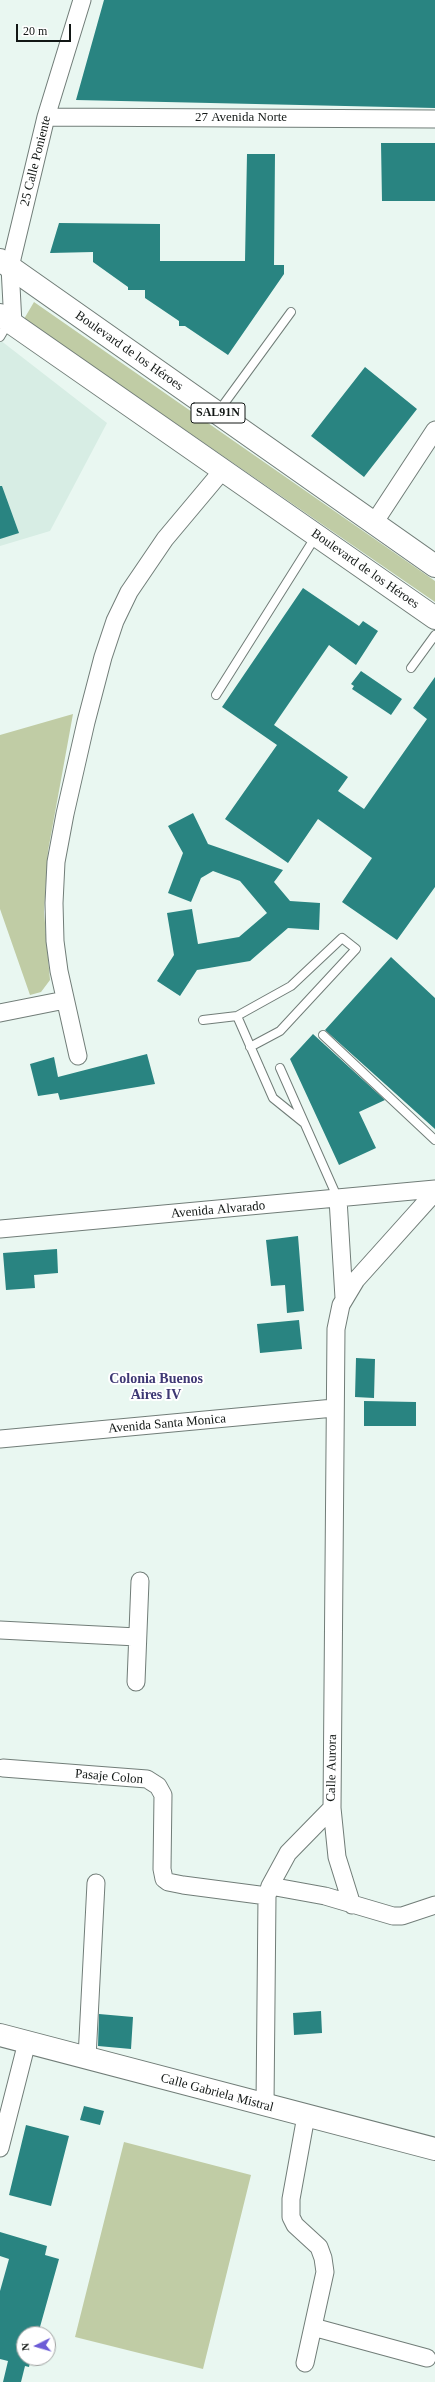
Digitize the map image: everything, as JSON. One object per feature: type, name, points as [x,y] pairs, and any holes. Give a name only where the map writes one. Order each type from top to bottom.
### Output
[{"type":"main road","name":"Boulevard de los Héroes","points":[[5,264],[435,566]]},
{"type":"main road","name":"Boulevard de los Héroes","points":[[6,324],[435,618]]},
{"type":"main road","name":"Calle Gabriela Mistral","points":[[0,2035],[435,2149]]},
{"type":"street","name":"25 Calle Poniente","points":[[6,324],[5,264],[46,117],[82,0]]},
{"type":"street","name":"27 Avenida Norte","points":[[46,117],[435,119]]},
{"type":"street","points":[[374,523],[435,430]]},
{"type":"street","points":[[78,1056],[65,1000],[55,941],[54,903],[56,862],[65,814],[103,657],[120,610],[146,564],[222,471]]},
{"type":"street","points":[[0,1013],[65,1000]]},
{"type":"street","points":[[344,1298],[356,1280],[435,1191]]},
{"type":"street","name":"Avenida Alvarado","points":[[0,1229],[435,1191]]},
{"type":"street","points":[[338,1199],[344,1298]]},
{"type":"street","name":"Calle Aurora","points":[[265,2105],[269,1891],[288,1853],[332,1808],[334,1408],[336,1329],[344,1298]]},
{"type":"street","name":"Avenida Santa Monica","points":[[0,1439],[334,1408]]},
{"type":"street","points":[[136,1682],[140,1581]]},
{"type":"street","points":[[0,1630],[137,1637]]},
{"type":"street","name":"Pasaje Colon","points":[[3,1768],[147,1779],[158,1786],[163,1795],[162,1869],[164,1879],[168,1882],[183,1885],[269,1891]]},
{"type":"street","points":[[332,1808],[337,1857],[352,1905]]},
{"type":"street","points":[[87,2058],[96,1883]]},
{"type":"street","points":[[269,1891],[298,1890],[398,1916],[435,1905]]},
{"type":"street","points":[[0,2148],[27,2042]]},
{"type":"street","points":[[304,2363],[325,2272],[323,2258],[318,2247],[295,2225],[291,2217],[291,2199],[306,2116]]},
{"type":"street","points":[[313,2327],[427,2358]]},
{"type":"lane","points":[[218,413],[291,312]]},
{"type":"lane","points":[[216,695],[316,535]]},
{"type":"lane","points":[[411,668],[435,635]]},
{"type":"lane","points":[[203,1020],[237,1016],[291,986],[342,938],[356,949],[280,1031],[250,1047]]},
{"type":"lane","points":[[237,1016],[273,1098],[305,1124]]},
{"type":"lane","points":[[323,1035],[435,1140]]},
{"type":"lane","points":[[280,1068],[338,1199]]},
{"type":"shaded area","points":[[0,340],[107,423],[50,531],[0,546]]},
{"type":"green space","points":[[34,302],[435,581],[435,602],[24,319]]},
{"type":"green space","points":[[73,714],[48,851],[44,912],[50,980],[41,992],[30,995],[0,909],[0,735]]},
{"type":"green space","points":[[124,2142],[251,2175],[203,2369],[75,2337]]},
{"type":"building","points":[[104,0],[435,0],[435,108],[76,100]]},
{"type":"building","points":[[381,143],[435,143],[435,201],[382,201]]},
{"type":"building","points":[[247,154],[275,154],[274,265],[284,265],[284,274],[228,355],[185,326],[179,326],[179,321],[145,298],[145,290],[128,290],[128,287],[93,262],[93,252],[50,253],[59,223],[160,224],[160,261],[245,261]]},
{"type":"building","points":[[365,367],[417,409],[364,477],[311,436]]},
{"type":"building","points":[[0,486],[2,486],[19,533],[0,539]]},
{"type":"building","points":[[303,588],[359,626],[363,621],[378,631],[356,665],[329,645],[274,725],[348,777],[338,791],[364,809],[427,719],[413,708],[435,677],[435,887],[397,940],[342,902],[372,858],[318,819],[288,863],[225,819],[277,745],[222,707]]},
{"type":"building","points":[[361,671],[402,699],[391,715],[352,689],[354,686],[351,684]]},
{"type":"building","points":[[193,813],[208,844],[283,870],[274,882],[290,901],[320,903],[319,930],[288,928],[250,961],[197,970],[180,996],[157,981],[174,955],[167,913],[192,909],[198,944],[239,937],[267,913],[240,881],[213,871],[201,878],[191,902],[168,893],[183,853],[168,826]]},
{"type":"building","points":[[391,957],[435,998],[435,1129],[325,1030]]},
{"type":"building","points":[[313,1034],[385,1100],[359,1112],[376,1148],[339,1165],[290,1059]]},
{"type":"building","points":[[147,1054],[155,1084],[60,1100],[58,1093],[38,1096],[30,1064],[54,1057],[58,1077]]},
{"type":"building","points":[[298,1236],[304,1311],[287,1313],[285,1285],[271,1286],[266,1240]]},
{"type":"building","points":[[57,1249],[58,1273],[34,1275],[35,1288],[6,1290],[3,1253]]},
{"type":"building","points":[[299,1320],[302,1349],[260,1353],[257,1324]]},
{"type":"building","points":[[356,1358],[375,1359],[374,1398],[355,1397]]},
{"type":"building","points":[[364,1401],[416,1402],[416,1426],[364,1426]]},
{"type":"building","points":[[321,2011],[322,2033],[294,2035],[293,2013]]},
{"type":"building","points":[[99,2014],[133,2017],[131,2049],[98,2046]]},
{"type":"building","points":[[84,2106],[104,2111],[100,2125],[80,2120]]},
{"type":"building","points":[[26,2125],[69,2136],[51,2206],[9,2195]]},
{"type":"building","points":[[0,2232],[47,2246],[45,2255],[59,2259],[40,2326],[16,2326],[16,2366],[25,2366],[21,2382],[3,2382],[8,2361],[0,2359],[0,2291],[9,2259],[0,2256]]},
{"type":"district","name":"Colonia Buenos Aires IV","points":[[156,1388]]}]
